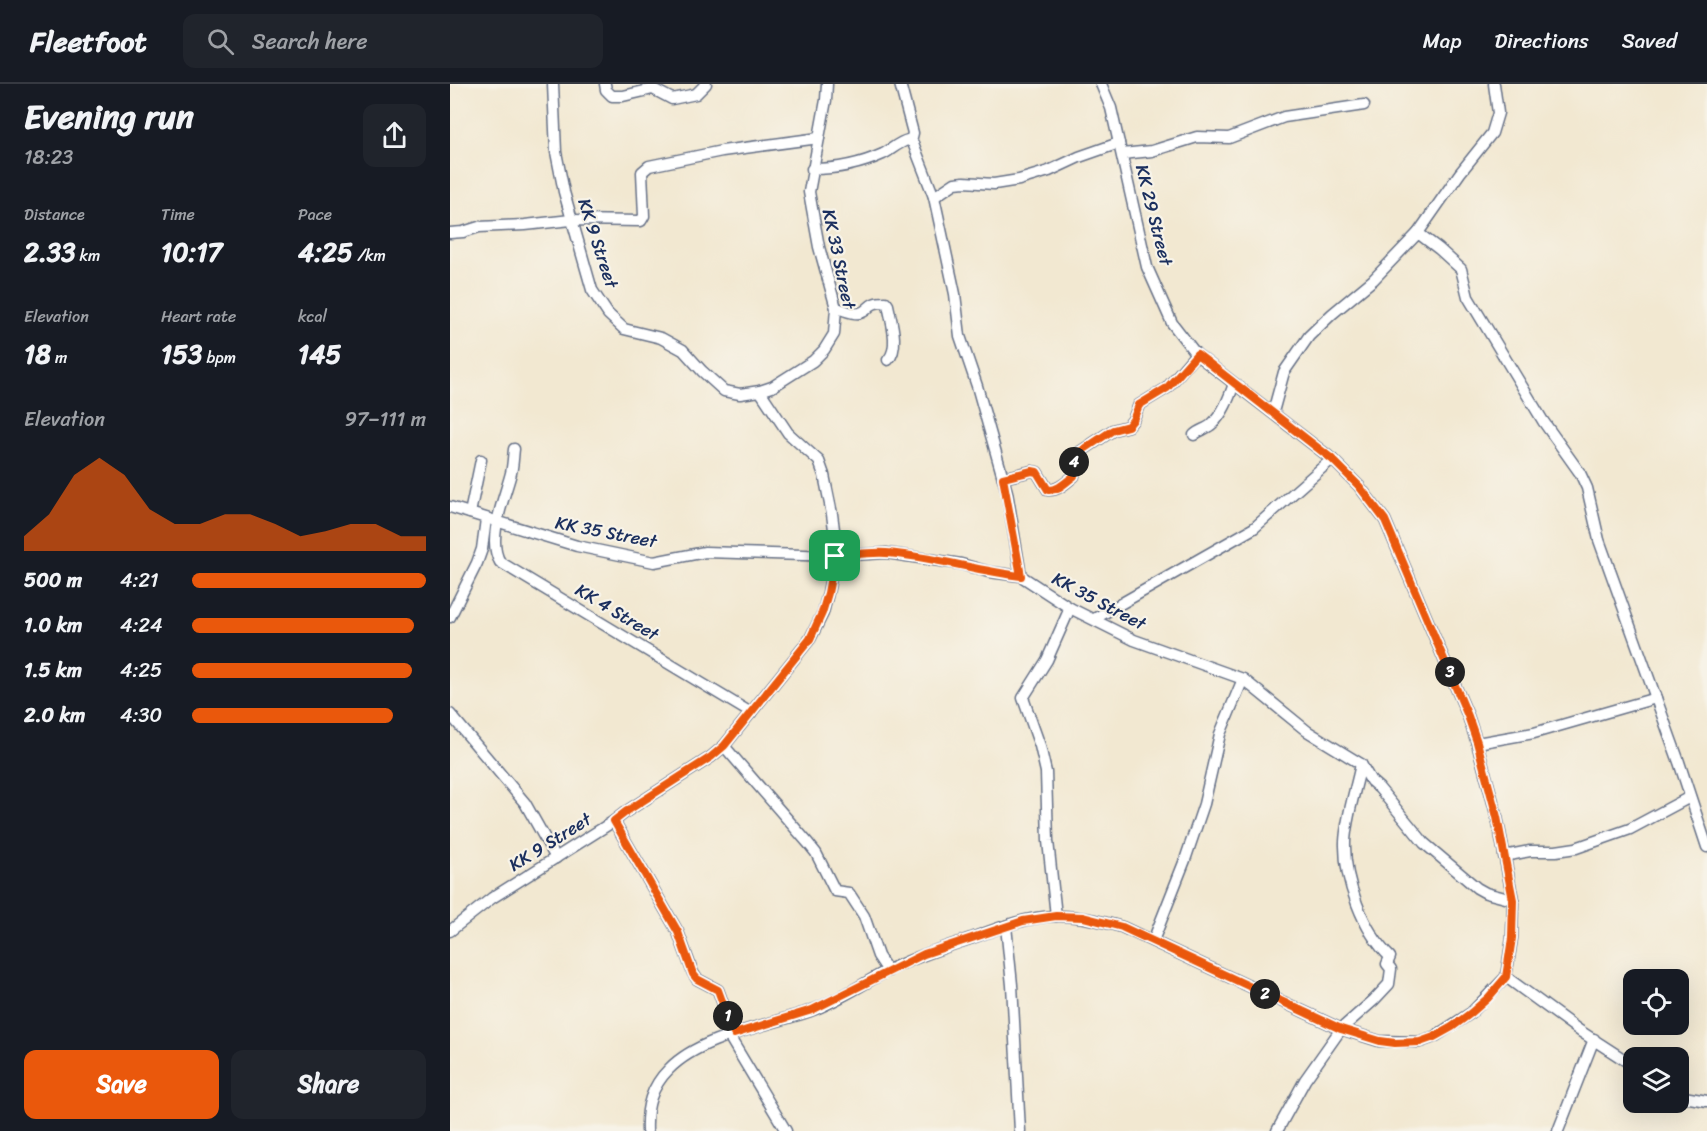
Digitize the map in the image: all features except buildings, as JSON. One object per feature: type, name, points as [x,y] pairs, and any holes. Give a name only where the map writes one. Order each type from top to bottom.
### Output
[{"type":"street","name":"KK 9 Street","points":[[450,931],[492,898],[614,821],[724,746],[810,639],[822,613],[835,556],[832,514],[819,461],[788,433],[760,391],[740,394],[724,391],[683,350],[661,338],[624,329],[608,314],[592,290],[571,220],[556,152],[553,84]]},
{"type":"street","points":[[605,84],[606,90],[612,96],[623,96],[653,89],[672,99],[696,94],[706,84]]},
{"type":"street","name":"KK 33 Street","points":[[760,391],[772,387],[813,361],[834,334],[836,308],[819,247],[809,192],[827,84]]},
{"type":"street","points":[[900,84],[913,133],[911,141],[934,197],[955,294],[960,336],[1003,478],[1021,576]]},
{"type":"street","name":"KK 29 Street","points":[[1101,84],[1111,108],[1147,267],[1172,323],[1197,354],[1332,459],[1359,486],[1385,520],[1460,695],[1477,742],[1497,817],[1513,900],[1512,938],[1506,977]]},
{"type":"street","points":[[1273,412],[1284,372],[1309,336],[1373,280],[1418,233],[1460,173],[1492,133],[1498,113],[1494,84]]},
{"type":"street","points":[[934,197],[955,183],[994,184],[1019,180],[1049,171],[1079,156],[1121,148],[1152,151],[1197,137],[1229,138],[1284,117],[1364,105]]},
{"type":"street","points":[[450,233],[478,227],[571,220],[644,219],[642,172],[649,166],[722,151],[819,138]]},
{"type":"street","points":[[812,169],[834,169],[883,153],[904,141],[911,141]]},
{"type":"street","points":[[1418,233],[1461,269],[1468,297],[1543,421],[1580,473],[1587,488],[1599,540],[1707,848]]},
{"type":"street","points":[[836,308],[860,313],[872,303],[886,302],[894,342],[894,351],[888,360]]},
{"type":"street","points":[[1003,478],[1032,471],[1037,472],[1048,490],[1053,491],[1065,484],[1074,476],[1074,456],[1113,430],[1128,426],[1139,405],[1167,388],[1197,354]]},
{"type":"street","points":[[1194,435],[1214,422],[1234,384]]},
{"type":"street","points":[[450,617],[477,563],[491,520],[512,469],[514,449]]},
{"type":"street","points":[[1094,619],[1254,528],[1332,459]]},
{"type":"street","points":[[470,513],[481,460]]},
{"type":"street","name":"KK 35 Street","points":[[450,507],[577,546],[654,562],[705,552],[835,556],[886,553],[1021,576],[1070,608],[1134,640],[1243,679],[1307,731],[1361,764],[1371,781],[1424,843],[1477,888],[1486,893],[1513,900]]},
{"type":"street","name":"KK 4 Street","points":[[491,520],[496,553],[500,562],[505,566],[751,713]]},
{"type":"street","points":[[1056,916],[1048,841],[1046,772],[1041,746],[1023,701],[1025,694],[1047,660],[1070,608]]},
{"type":"street","points":[[1153,941],[1204,804],[1220,734],[1243,679]]},
{"type":"street","points":[[1477,742],[1534,733],[1656,698]]},
{"type":"street","points":[[450,714],[525,803],[556,858]]},
{"type":"street","points":[[724,746],[808,843],[835,891],[849,893],[864,916],[878,956],[888,971]]},
{"type":"street","points":[[1277,1131],[1305,1080],[1341,1029],[1374,1000],[1389,984],[1391,978],[1391,969],[1387,964],[1390,957],[1378,946],[1351,891],[1345,843],[1361,764]]},
{"type":"street","points":[[1504,856],[1530,851],[1556,852],[1576,848],[1630,829],[1690,796]]},
{"type":"street","points":[[614,821],[678,932],[693,974],[697,979],[718,990],[732,1035],[786,1131]]},
{"type":"street","points":[[647,1131],[650,1096],[658,1081],[684,1057],[732,1035],[812,1010],[836,1000],[924,954],[1005,926],[1056,916],[1083,917],[1104,922],[1153,941],[1341,1029],[1380,1041],[1420,1042],[1434,1037],[1471,1013],[1506,977],[1623,1059]]},
{"type":"street","points":[[1005,926],[1012,986],[1017,1130]]},
{"type":"street","points":[[1558,1131],[1594,1039]]},
{"type":"street","points":[[1689,1098],[1707,1101]]},
{"type":"route","points":[[1197,354],[1332,459],[1359,486],[1385,520],[1468,716],[1497,817],[1513,900],[1512,938],[1506,977],[1471,1013],[1434,1037],[1420,1042],[1380,1041],[1341,1029],[1313,1017],[1122,927],[1083,917],[1056,916],[1005,926],[924,954],[836,1000],[812,1010],[734,1034],[718,990],[697,979],[693,974],[678,932],[614,821],[724,746],[810,639],[822,613],[835,556],[886,553],[1021,576],[1003,478],[1032,471],[1037,472],[1048,490],[1053,491],[1065,484],[1074,476],[1074,456],[1113,430],[1128,426],[1139,405],[1167,388],[1183,367],[1197,354]]}]
